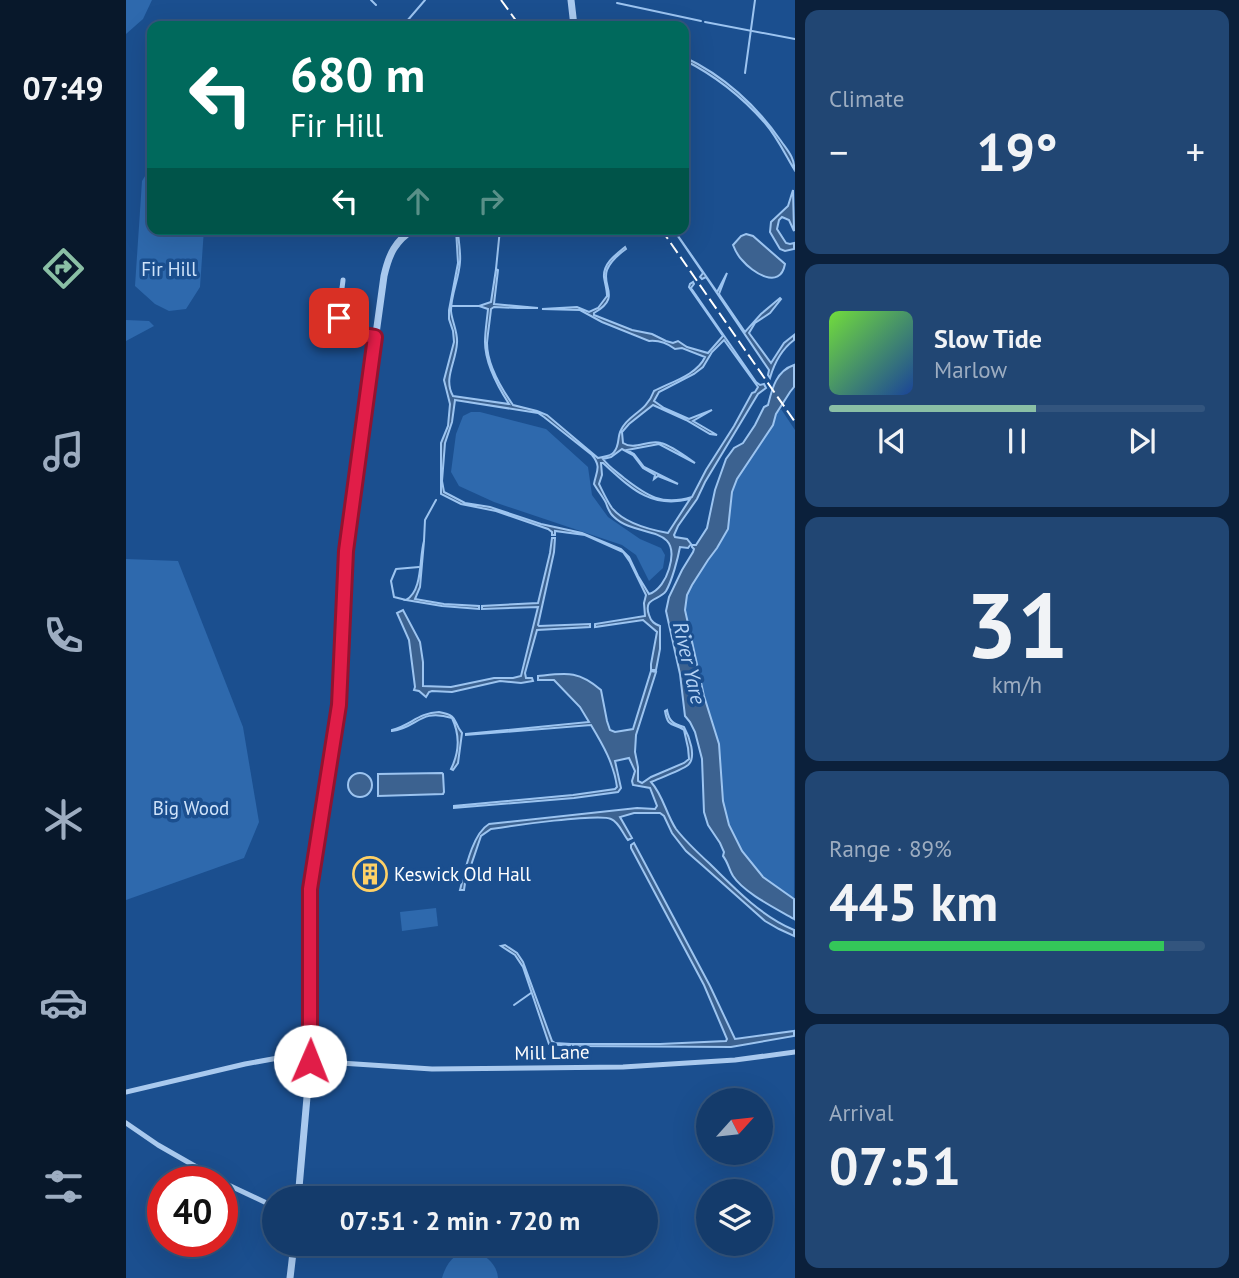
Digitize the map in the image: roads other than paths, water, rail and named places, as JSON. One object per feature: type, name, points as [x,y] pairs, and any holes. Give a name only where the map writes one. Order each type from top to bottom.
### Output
[{"type":"street","points":[[571,1],[574,21]]},
{"type":"street","points":[[299,1186],[311,1052],[310,889],[339,705],[346,551],[388,258],[406,235]]},
{"type":"street","points":[[343,280],[339,318],[341,325],[347,332],[375,337]]},
{"type":"street","points":[[126,1092],[245,1064],[311,1052]]},
{"type":"street","name":"Mill Lane","points":[[310,1061],[432,1069],[623,1067],[735,1060],[794,1052]]},
{"type":"street","points":[[126,1123],[194,1166]]},
{"type":"street","points":[[238,1190],[262,1201]]},
{"type":"street","points":[[290,1278],[293,1256]]},
{"type":"water","points":[[689,60],[726,82],[750,104],[788,151],[794,169],[765,123],[738,96],[689,63]]},
{"type":"water","points":[[793,190],[794,231],[789,220],[782,217],[777,229],[786,243],[794,243],[794,249],[785,251],[780,249],[770,232],[771,222],[788,206]]},
{"type":"water","points":[[746,234],[753,236],[785,264],[778,276],[765,277],[739,257],[733,245]]},
{"type":"water","points":[[458,235],[460,258],[451,311],[457,339],[449,383],[453,396],[509,404],[487,359],[485,342],[488,309],[479,306],[491,302],[496,269],[494,304],[538,308],[491,309],[487,343],[492,367],[500,383],[513,405],[547,415],[598,458],[614,452],[624,425],[646,404],[654,391],[696,369],[705,357],[682,348],[675,349],[663,342],[649,341],[580,310],[542,309],[577,307],[589,312],[598,308],[607,296],[605,268],[625,247],[607,270],[609,297],[594,315],[632,330],[652,334],[673,343],[678,341],[687,347],[708,353],[723,336],[689,287],[693,282],[691,288],[756,382],[764,384],[766,388],[758,394],[674,535],[687,539],[691,544],[688,548],[680,547],[673,576],[666,591],[648,605],[651,619],[660,626],[656,670],[651,670],[651,664],[657,632],[643,620],[595,627],[595,624],[645,616],[646,595],[623,552],[585,535],[555,531],[555,535],[552,535],[548,529],[496,511],[461,504],[441,494],[441,443],[448,426],[450,404],[444,380],[454,342],[449,310],[458,263]],"holes":[[[724,340],[758,387],[692,497],[681,500],[655,498],[640,490],[603,459],[622,449],[633,455],[643,468],[655,475],[654,479],[658,476],[678,484],[644,467],[634,454],[627,450],[659,444],[695,463],[661,443],[623,443],[622,432],[653,405],[717,435],[693,421],[712,410],[689,419],[654,401],[659,392],[703,367],[712,352]],[[455,400],[538,413],[592,455],[598,470],[594,484],[612,515],[624,524],[664,538],[670,545],[672,554],[669,569],[662,584],[649,594],[629,557],[621,549],[582,533],[541,524],[490,507],[465,503],[444,492],[442,481],[445,443]],[[601,463],[632,488],[652,499],[690,499],[668,533],[631,522],[612,508],[599,484],[602,475]]]},
{"type":"water","points":[[677,235],[717,292],[727,273],[719,294],[745,332],[761,314],[781,299],[770,313],[755,323],[749,333],[771,363],[784,343],[794,335],[794,340],[779,357],[770,378],[769,370],[706,277],[700,277],[703,273]]},
{"type":"water","name":"River Yare","points":[[794,365],[794,387],[776,414],[773,425],[737,479],[732,492],[728,529],[692,585],[687,595],[685,610],[704,696],[719,744],[723,801],[729,825],[742,851],[763,877],[794,899],[794,919],[761,900],[738,882],[723,856],[720,843],[708,825],[704,812],[702,759],[695,732],[685,716],[680,674],[666,611],[669,597],[693,552],[692,545],[696,545],[707,528],[715,490],[726,459],[734,448],[743,443],[764,407],[768,405],[779,376]]},
{"type":"water","points":[[552,538],[555,538],[554,552],[538,625],[590,624],[590,627],[537,630],[525,673],[526,678],[532,678],[533,681],[500,681],[452,692],[432,691],[426,697],[414,690],[409,640],[397,613],[403,610],[420,642],[423,686],[451,687],[494,678],[521,676],[538,607],[482,609],[482,606],[538,603]]},
{"type":"water","points":[[424,541],[420,587],[415,599],[479,606],[479,609],[406,600],[418,582]]},
{"type":"water","points":[[651,671],[656,672],[636,735],[638,781],[642,783],[689,759],[684,730],[669,723],[665,711],[667,710],[672,722],[684,727],[692,752],[688,765],[651,782],[676,829],[760,910],[794,930],[794,936],[765,921],[686,851],[660,813],[634,813],[620,817],[632,838],[628,840],[616,823],[603,818],[491,829],[481,836],[464,890],[460,890],[474,844],[489,824],[637,808],[655,809],[657,806],[650,788],[633,785],[635,771],[629,758],[615,761],[621,788],[618,792],[454,808],[573,795],[617,787],[611,763],[591,725],[466,734],[589,722],[580,707],[554,680],[538,680],[538,676],[564,674],[585,679],[601,690],[610,730],[615,732],[633,729]]},
{"type":"water","points":[[439,712],[453,717],[462,733],[458,763],[453,770],[451,769],[458,744],[452,718],[432,715],[392,731],[425,715]]},
{"type":"water","points":[[360,773],[369,776],[372,785],[369,794],[360,797],[351,794],[348,785],[351,776]]},
{"type":"water","points":[[442,773],[443,794],[378,796],[378,774]]},
{"type":"water","points":[[634,843],[735,1039],[794,1031],[794,1036],[731,1047],[573,1046],[572,1044],[660,1044],[727,1039],[704,985],[631,848]]},
{"type":"water","points":[[505,945],[517,953],[523,962],[552,1041],[570,1046],[549,1044],[523,967],[515,955],[501,946]]},
{"type":"waterway","points":[[371,0],[376,5]]},
{"type":"waterway","points":[[407,21],[425,0]]},
{"type":"waterway","points":[[745,73],[755,0]]},
{"type":"waterway","points":[[617,3],[701,21]]},
{"type":"waterway","points":[[705,22],[795,39]]},
{"type":"waterway","points":[[496,269],[499,235]]},
{"type":"waterway","points":[[451,306],[479,306]]},
{"type":"waterway","points":[[424,541],[425,520],[436,500]]},
{"type":"waterway","points":[[406,600],[394,597],[391,581],[396,569],[419,567]]},
{"type":"waterway","points":[[514,1005],[531,993]]},
{"type":"railway","points":[[501,0],[516,21]]},
{"type":"railway","points":[[665,235],[795,422]]},
{"type":"place","name":"Keswick Old Hall","points":[[370,874]]},
{"type":"park label","name":"Fir Hill","points":[[169,269]]},
{"type":"park label","name":"Big Wood","points":[[191,808]]}]
